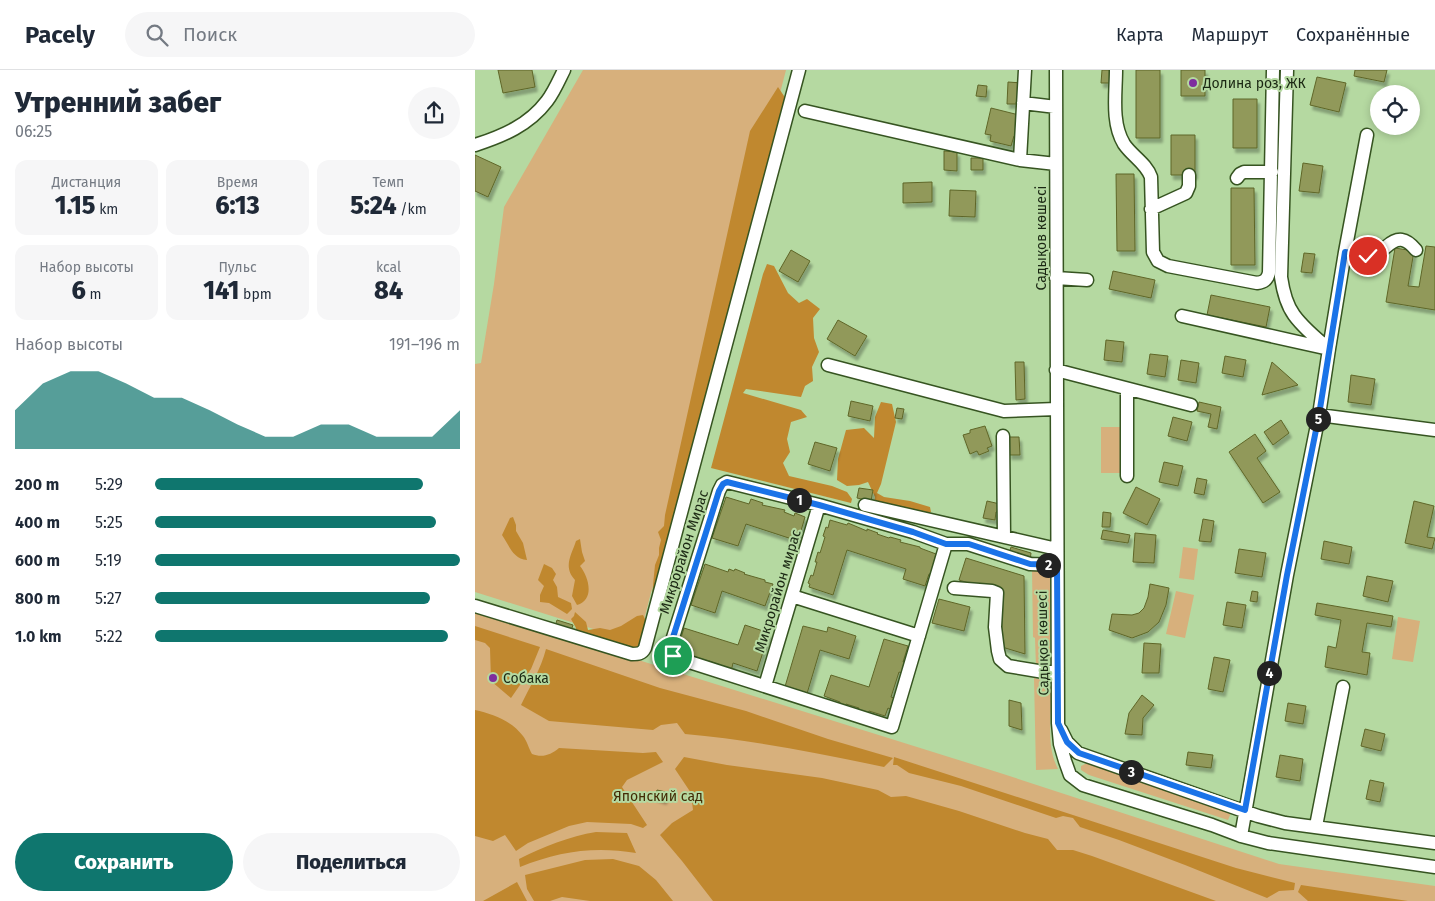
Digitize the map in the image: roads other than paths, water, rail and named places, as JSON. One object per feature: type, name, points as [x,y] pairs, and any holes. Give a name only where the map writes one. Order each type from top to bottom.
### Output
[{"type":"street","points":[[475,144],[499,137],[529,120],[548,100],[564,70]]},
{"type":"street","points":[[475,606],[632,654],[643,652],[799,70]]},
{"type":"street","points":[[1020,160],[1025,70]]},
{"type":"street","name":"Садықов көшесі","points":[[1056,70],[1058,723],[1060,744],[1070,775],[1083,785],[1241,836],[1269,843],[1435,867]]},
{"type":"street","points":[[1116,70],[1116,120],[1119,134],[1151,177],[1153,252],[1158,261],[1167,266],[1257,283],[1267,279],[1269,274],[1273,70]]},
{"type":"street","points":[[1287,70],[1281,277],[1283,291],[1294,316],[1329,350]]},
{"type":"street","points":[[1023,103],[1056,107]]},
{"type":"street","points":[[805,111],[1020,160],[1056,164]]},
{"type":"street","points":[[1241,836],[1287,575],[1319,415],[1345,252],[1367,135]]},
{"type":"street","points":[[1237,178],[1244,172],[1272,172]]},
{"type":"street","points":[[1151,209],[1186,193],[1189,186],[1189,175]]},
{"type":"street","points":[[1345,252],[1368,256],[1377,254],[1393,241],[1402,240],[1410,242],[1416,250]]},
{"type":"street","points":[[1056,278],[1087,280]]},
{"type":"street","points":[[1182,316],[1329,350]]},
{"type":"street","points":[[827,365],[1004,411],[1056,409]]},
{"type":"street","points":[[1056,370],[1191,405]]},
{"type":"street","points":[[1127,389],[1127,476]]},
{"type":"street","points":[[1319,415],[1435,430]]},
{"type":"street","points":[[1003,436],[1004,537]]},
{"type":"street","name":"Микрорайон Мирас","points":[[946,544],[892,727],[680,659],[673,656],[670,652],[719,491],[723,484],[727,482],[819,505],[913,532],[946,544],[969,544],[1030,564],[1057,565]]},
{"type":"street","name":"Микрорайон мирас","points":[[765,686],[819,505]]},
{"type":"street","points":[[865,505],[1057,549]]},
{"type":"street","points":[[954,588],[997,593],[995,627],[998,651],[1000,659],[1008,666],[1044,672],[1058,672]]},
{"type":"street","name":"Микрорайон Мирас","points":[[792,596],[919,636]]},
{"type":"street","points":[[1316,826],[1343,687]]},
{"type":"street","points":[[1058,723],[1067,742],[1079,753],[1258,816],[1285,823],[1435,843]]},
{"type":"place","name":"Долина роз, ЖК","points":[[1193,83]]},
{"type":"place","name":"Собака","points":[[493,678]]},
{"type":"park label","name":"Японский сад","points":[[658,796]]}]
